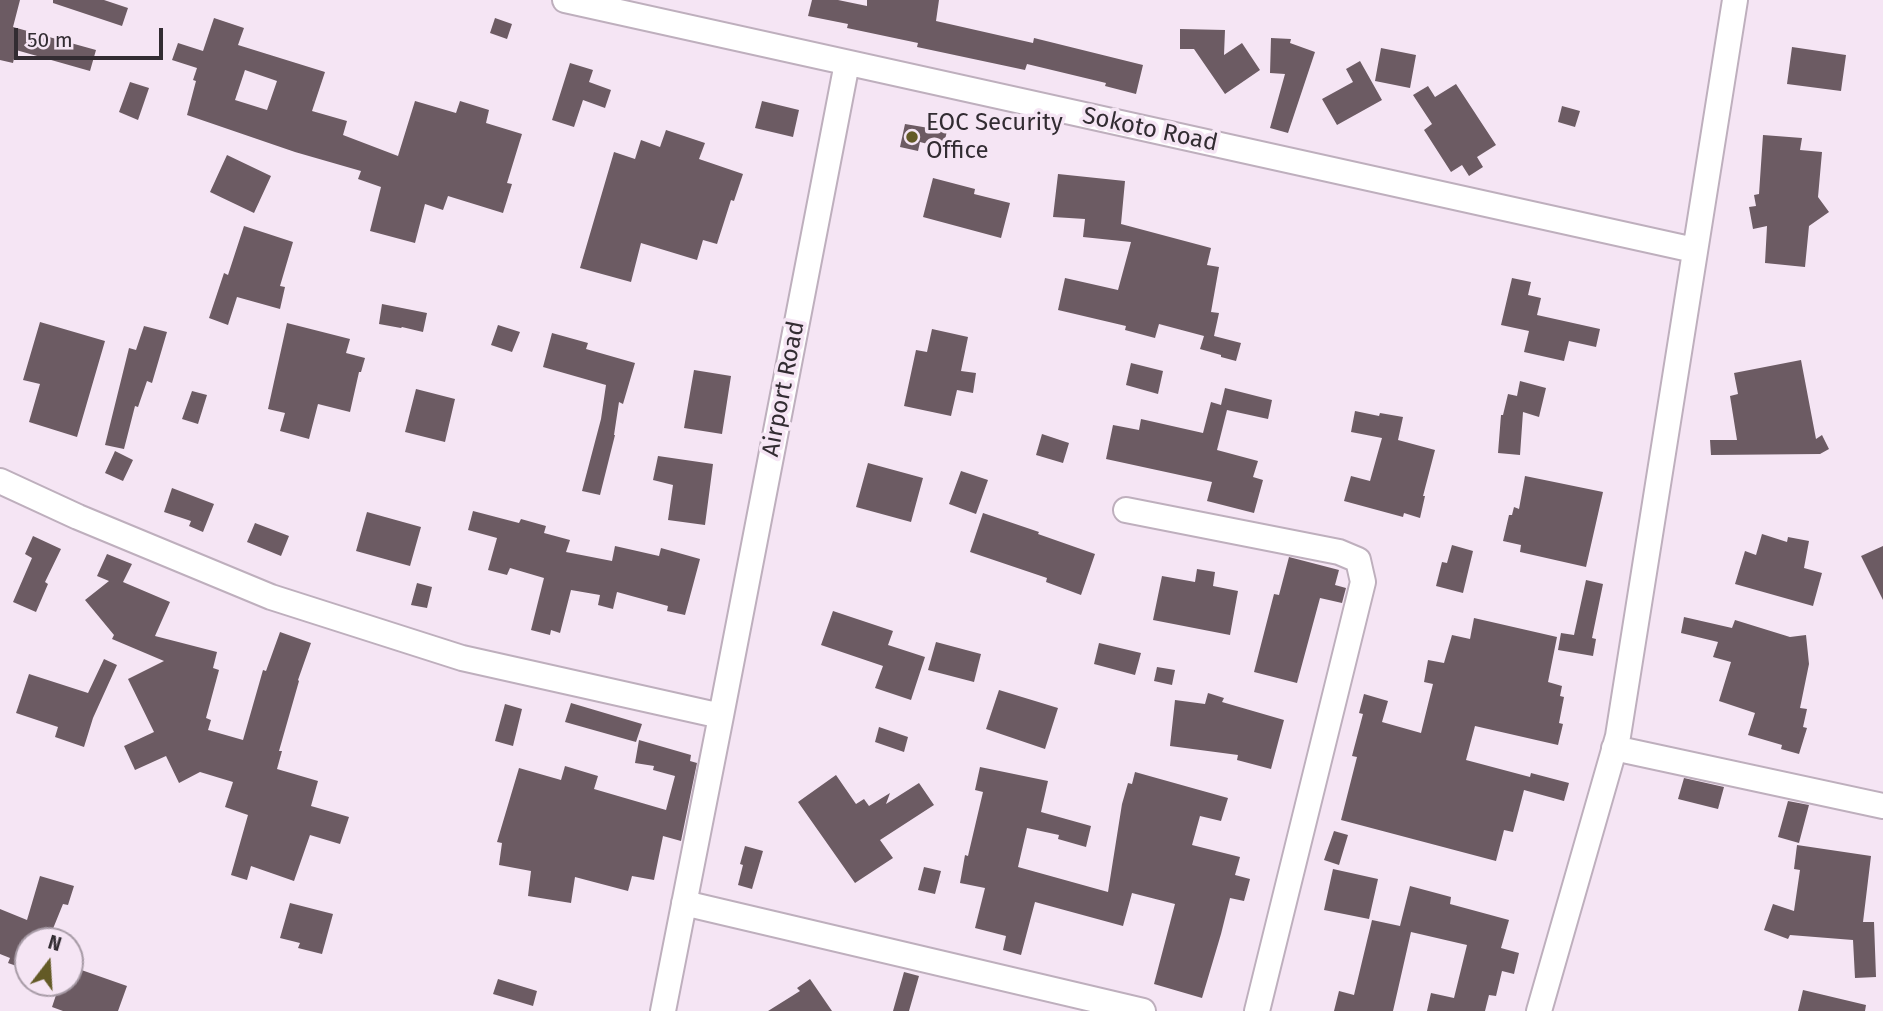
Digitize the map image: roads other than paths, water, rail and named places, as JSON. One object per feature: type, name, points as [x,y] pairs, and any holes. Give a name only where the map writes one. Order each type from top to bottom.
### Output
[{"type":"street","name":"Sokoto Road","points":[[565,0],[1694,250]]},
{"type":"street","points":[[1539,1011],[1618,736],[1735,0]]},
{"type":"street","name":"Airport Road","points":[[663,1011],[847,62]]},
{"type":"street","points":[[0,481],[78,517],[271,597],[462,658],[722,716]]},
{"type":"street","points":[[1126,510],[1339,552],[1359,560],[1363,582],[1257,1011]]},
{"type":"street","points":[[1614,748],[1883,806]]},
{"type":"street","points":[[684,903],[1143,1011]]},
{"type":"place","name":"EOC Security Office","points":[[912,137]]}]
